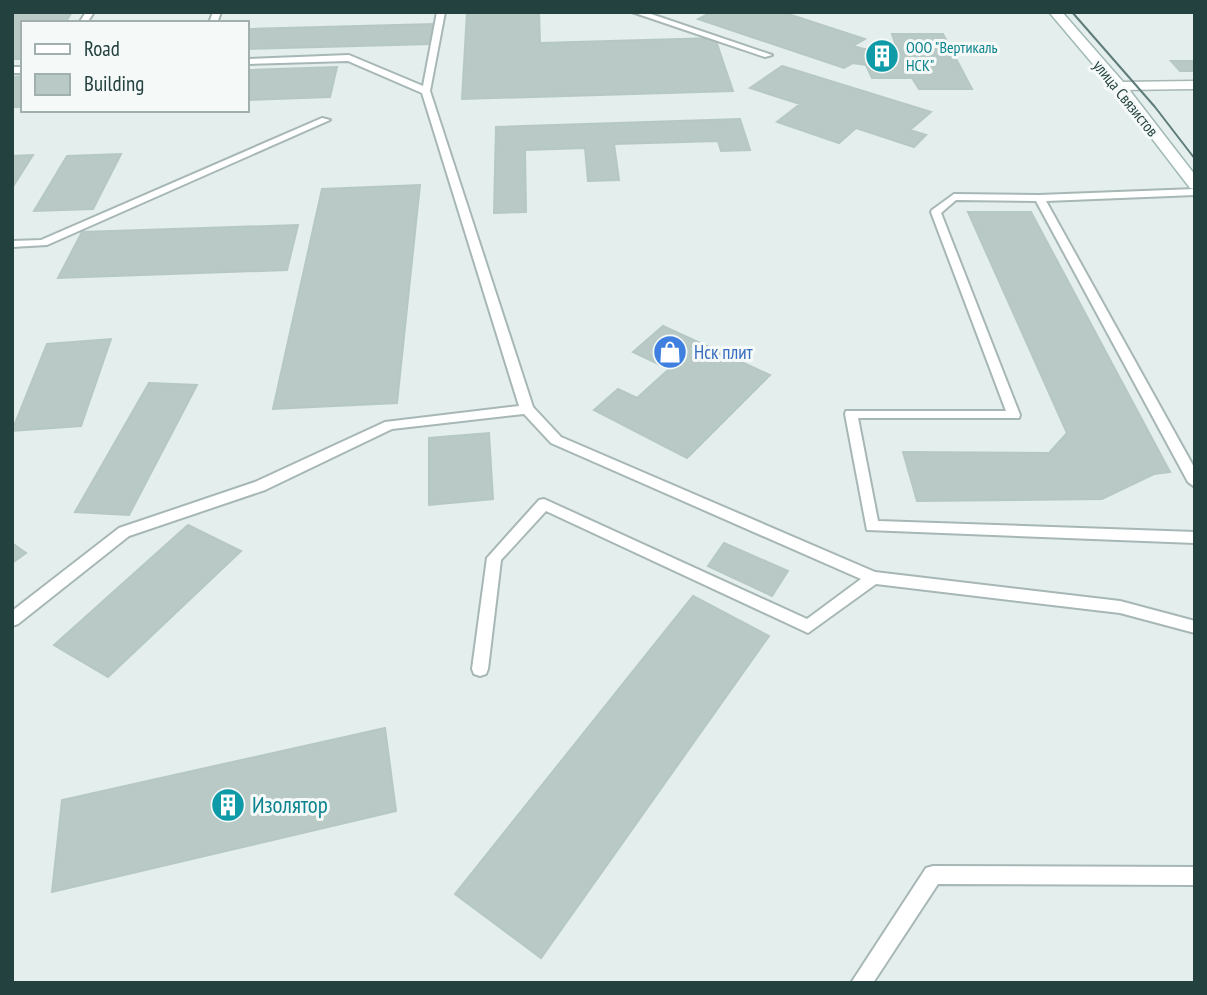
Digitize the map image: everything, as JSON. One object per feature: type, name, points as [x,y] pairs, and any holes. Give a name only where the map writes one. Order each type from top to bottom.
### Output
[{"type":"street","name":"улица Связистов","points":[[1055,12],[1119,86],[1195,185]]},
{"type":"street","points":[[1119,86],[1195,85]]},
{"type":"lane","points":[[441,12],[426,91],[527,409],[556,440],[873,578],[1120,607],[1195,627]]},
{"type":"lane","points":[[636,12],[768,55]]},
{"type":"lane","points":[[248,62],[349,58],[426,91]]},
{"type":"lane","points":[[12,244],[43,243],[326,120]]},
{"type":"lane","points":[[1195,191],[1039,198],[954,197],[936,212],[1014,415],[851,414],[872,526],[1195,538]]},
{"type":"lane","points":[[1039,198],[1195,482]]},
{"type":"lane","points":[[12,620],[124,532],[260,486],[390,425],[527,409]]},
{"type":"lane","points":[[480,669],[494,558],[544,504],[808,628],[873,578]]},
{"type":"lane","points":[[862,983],[933,875],[1195,876]]},
{"type":"building","points":[[12,12],[72,12],[66,21],[21,21],[21,59],[12,59]]},
{"type":"building","points":[[467,12],[539,12],[540,43],[715,38],[733,91],[462,99]]},
{"type":"building","name":"ООО \"Вертикаль НСК\"","points":[[712,12],[782,12],[865,39],[853,46],[864,49],[897,49],[892,34],[943,34],[972,89],[919,89],[912,78],[872,78],[866,65],[853,63],[844,68],[698,19]]},
{"type":"building","points":[[434,24],[432,44],[248,49],[248,29]]},
{"type":"building","points":[[1171,61],[1195,61],[1195,71],[1180,71]]},
{"type":"building","points":[[782,66],[931,112],[910,130],[926,135],[914,147],[856,128],[839,143],[777,122],[800,104],[750,88]]},
{"type":"building","points":[[337,67],[330,97],[248,100],[248,70]]},
{"type":"building","points":[[21,76],[21,107],[12,107],[12,77]]},
{"type":"building","points":[[740,119],[750,150],[721,151],[718,141],[614,144],[619,180],[588,181],[585,148],[525,150],[526,212],[494,213],[496,127]]},
{"type":"building","points":[[121,154],[93,209],[34,211],[67,156]]},
{"type":"building","points":[[33,155],[12,188],[12,156]]},
{"type":"building","points":[[420,185],[397,403],[273,409],[322,189]]},
{"type":"building","points":[[968,212],[1031,212],[1170,472],[1154,474],[1102,499],[917,501],[903,452],[1049,453],[1067,433]]},
{"type":"building","points":[[298,225],[287,270],[58,278],[82,232]]},
{"type":"building","points":[[663,326],[770,375],[687,458],[594,410],[618,389],[637,398],[669,369],[633,352]]},
{"type":"building","points":[[111,339],[81,426],[12,431],[47,344]]},
{"type":"building","points":[[149,383],[197,385],[129,515],[75,512]]},
{"type":"building","points":[[489,433],[493,499],[429,505],[429,438]]},
{"type":"building","points":[[188,525],[241,551],[108,677],[54,645]]},
{"type":"building","points":[[12,543],[26,553],[12,563]]},
{"type":"building","points":[[724,543],[788,571],[772,596],[708,566]]},
{"type":"building","points":[[693,596],[769,636],[541,958],[455,894]]},
{"type":"building","name":"Изолятор","points":[[385,728],[396,811],[52,892],[62,800]]},
{"type":"tram line","points":[[1072,12],[1155,107],[1195,159]]},
{"type":"place","name":"ООО \"Вертикаль НСК\"","points":[[882,56]]},
{"type":"place","name":"Нск плит","points":[[670,352]]},
{"type":"place","name":"Изолятор","points":[[228,805]]}]
